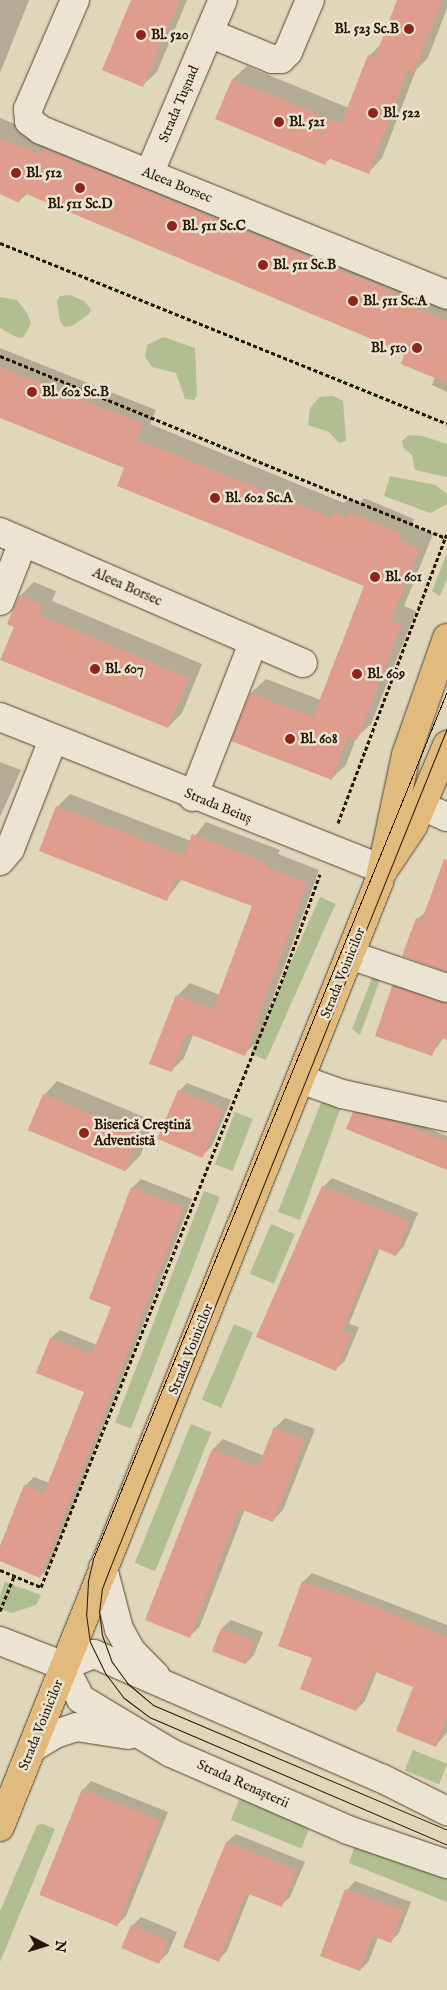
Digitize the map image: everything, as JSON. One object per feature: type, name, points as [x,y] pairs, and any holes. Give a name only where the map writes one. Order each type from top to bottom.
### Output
[{"type":"main road","name":"Strada Voinicilor","points":[[384,870],[391,814],[406,755],[447,638]]},
{"type":"main road","name":"Strada Voinicilor","points":[[0,1827],[384,870],[422,806],[447,745]]},
{"type":"street","name":"Aleea Borsec","points":[[75,0],[28,108],[29,121],[41,130],[447,295]]},
{"type":"street","name":"Strada Tușnad","points":[[148,174],[223,0]]},
{"type":"street","points":[[209,34],[272,59],[281,59],[288,52],[310,0]]},
{"type":"street","name":"Aleea Borsec","points":[[12,537],[253,643],[304,663]]},
{"type":"street","points":[[0,601],[12,537]]},
{"type":"street","points":[[193,796],[253,643]]},
{"type":"street","name":"Strada Beiuș","points":[[0,717],[193,796],[384,870]]},
{"type":"street","points":[[0,860],[10,850],[53,740]]},
{"type":"street","points":[[422,806],[447,817]]},
{"type":"street","points":[[350,955],[447,988]]},
{"type":"street","points":[[300,1079],[342,1094],[447,1117]]},
{"type":"street","points":[[103,1568],[115,1615],[126,1642],[142,1664],[175,1690]]},
{"type":"street","points":[[0,1641],[64,1666],[94,1654],[381,1778],[447,1811]]},
{"type":"street","name":"Strada Renașterii","points":[[64,1666],[82,1699],[146,1739],[348,1830],[447,1864]]},
{"type":"street","points":[[32,1748],[55,1734],[76,1727],[113,1731],[146,1739]]},
{"type":"path","points":[[0,243],[447,424]]},
{"type":"path","points":[[0,356],[446,536],[361,754],[284,975],[41,1586],[0,1570]]},
{"type":"path","points":[[0,1611],[14,1576]]},
{"type":"green space","points":[[70,295],[84,301],[91,309],[89,314],[72,326],[64,327],[60,321],[57,301],[60,296]]},
{"type":"green space","points":[[0,297],[17,300],[27,313],[31,323],[24,337],[18,338],[0,328]]},
{"type":"green space","points":[[164,337],[195,348],[197,395],[194,400],[185,399],[176,373],[152,367],[145,357],[147,345]]},
{"type":"green space","points":[[333,396],[343,401],[346,441],[339,443],[329,432],[308,425],[310,408],[320,397]]},
{"type":"green space","points":[[409,435],[423,436],[447,444],[447,477],[415,470],[412,455],[403,447],[402,441]]},
{"type":"green space","points":[[390,476],[436,485],[447,494],[447,504],[430,513],[384,496]]},
{"type":"green space","points":[[447,553],[447,579],[440,596],[432,591]]},
{"type":"green space","points":[[320,897],[336,904],[266,1060],[250,1053]]},
{"type":"green space","points":[[381,977],[360,1035],[352,1029],[372,978]]},
{"type":"green space","points":[[324,1095],[343,1101],[300,1220],[278,1212]]},
{"type":"green space","points":[[235,1112],[253,1119],[233,1171],[215,1164]]},
{"type":"green space","points":[[204,1191],[220,1197],[131,1429],[115,1423]]},
{"type":"green space","points":[[271,1224],[295,1234],[274,1284],[250,1274]]},
{"type":"green space","points":[[234,1324],[253,1332],[221,1408],[202,1399]]},
{"type":"green space","points":[[191,1424],[211,1432],[155,1571],[135,1563]]},
{"type":"green space","points":[[5,1582],[41,1595],[36,1605],[12,1613],[0,1609],[0,1595]]},
{"type":"green space","points":[[413,1750],[447,1764],[439,1784],[405,1770]]},
{"type":"green space","points":[[241,1795],[311,1823],[301,1849],[231,1820]]},
{"type":"green space","points":[[43,1824],[55,1829],[0,1962],[0,1911],[37,1825]]},
{"type":"green space","points":[[357,1840],[447,1879],[447,1902],[349,1863]]},
{"type":"building","name":"Bl. 520","points":[[131,0],[180,0],[143,87],[102,70]]},
{"type":"building","points":[[397,0],[442,0],[414,73],[408,70],[369,174],[328,158],[325,165],[215,119],[232,79],[341,124],[368,55],[375,58]]},
{"type":"building","points":[[0,138],[40,154],[43,148],[408,298],[406,304],[447,321],[447,383],[401,364],[404,356],[386,349],[388,346],[24,193],[19,203],[0,194]]},
{"type":"building","points":[[0,367],[143,424],[136,439],[332,518],[334,512],[347,517],[349,512],[401,533],[398,540],[419,549],[391,621],[402,625],[357,740],[348,736],[332,780],[231,741],[250,693],[313,717],[364,586],[117,486],[124,468],[0,418]]},
{"type":"building","name":"Bl. 607","points":[[19,595],[43,605],[39,615],[189,678],[168,728],[0,660],[14,627],[7,624]]},
{"type":"building","points":[[56,806],[184,856],[192,834],[268,863],[266,867],[307,883],[245,1056],[187,1033],[172,1072],[149,1064],[176,995],[213,1010],[252,906],[176,878],[167,901],[39,851]]},
{"type":"building","points":[[444,859],[447,860],[447,972],[402,956],[416,918],[422,920]]},
{"type":"building","points":[[392,986],[447,1003],[447,1040],[439,1037],[432,1056],[375,1036]]},
{"type":"building","points":[[178,1090],[223,1109],[202,1158],[157,1139]]},
{"type":"building","name":"Biserică Creștină Adventistă","points":[[43,1094],[141,1135],[125,1171],[28,1130]]},
{"type":"building","points":[[353,1112],[401,1123],[447,1142],[447,1170],[346,1129]]},
{"type":"building","points":[[322,1186],[410,1221],[396,1256],[376,1248],[342,1332],[351,1336],[336,1371],[256,1337]]},
{"type":"building","points":[[131,1187],[184,1208],[40,1578],[0,1561],[0,1546],[24,1485],[44,1493],[84,1392],[36,1373],[50,1338],[92,1354],[111,1307],[89,1299]]},
{"type":"building","points":[[274,1427],[305,1440],[273,1522],[240,1509],[190,1638],[145,1620],[212,1449],[258,1467]]},
{"type":"building","points":[[302,1581],[374,1606],[447,1637],[447,1720],[436,1747],[396,1731],[413,1687],[373,1671],[356,1711],[300,1689],[312,1658],[278,1646]]},
{"type":"building","points":[[221,1628],[255,1641],[246,1664],[212,1651]]},
{"type":"building","points":[[82,1789],[160,1820],[117,1926],[39,1895]]},
{"type":"building","points":[[226,1842],[297,1870],[282,1907],[246,1893],[219,1962],[183,1947]]},
{"type":"building","points":[[345,1889],[403,1911],[391,1943],[373,1936],[360,1971],[320,1956]]},
{"type":"building","points":[[131,1925],[169,1941],[159,1964],[121,1948]]},
{"type":"tram line","points":[[447,691],[93,1559],[88,1581],[86,1614],[90,1642],[105,1673],[124,1698],[149,1717],[447,1845]]},
{"type":"tram line","points":[[447,728],[111,1565],[102,1588],[99,1611],[102,1635],[112,1662],[127,1683],[153,1705],[447,1830]]},
{"type":"place","name":"Bl. 523 Sc.B","points":[[409,29]]},
{"type":"place","name":"Bl. 520","points":[[141,35]]},
{"type":"place","name":"Bl. 522","points":[[373,113]]},
{"type":"place","name":"Bl. 521","points":[[279,122]]},
{"type":"place","name":"Bl. 512","points":[[16,173]]},
{"type":"place","name":"Bl. 511 Sc.D","points":[[80,188]]},
{"type":"place","name":"Bl. 511 Sc.C","points":[[172,226]]},
{"type":"place","name":"Bl. 511 Sc.B","points":[[263,265]]},
{"type":"place","name":"Bl. 511 Sc.A","points":[[353,301]]},
{"type":"place","name":"Bl. 510","points":[[417,348]]},
{"type":"place","name":"Bl. 602 Sc.B","points":[[32,392]]},
{"type":"place","name":"Bl. 602 Sc.A","points":[[215,498]]},
{"type":"place","name":"Bl. 601","points":[[375,577]]},
{"type":"place","name":"Bl. 607","points":[[95,669]]},
{"type":"place","name":"Bl. 609","points":[[357,674]]},
{"type":"place","name":"Bl. 608","points":[[290,739]]},
{"type":"place","name":"Biserică Creștină Adventistă","points":[[84,1133]]}]
